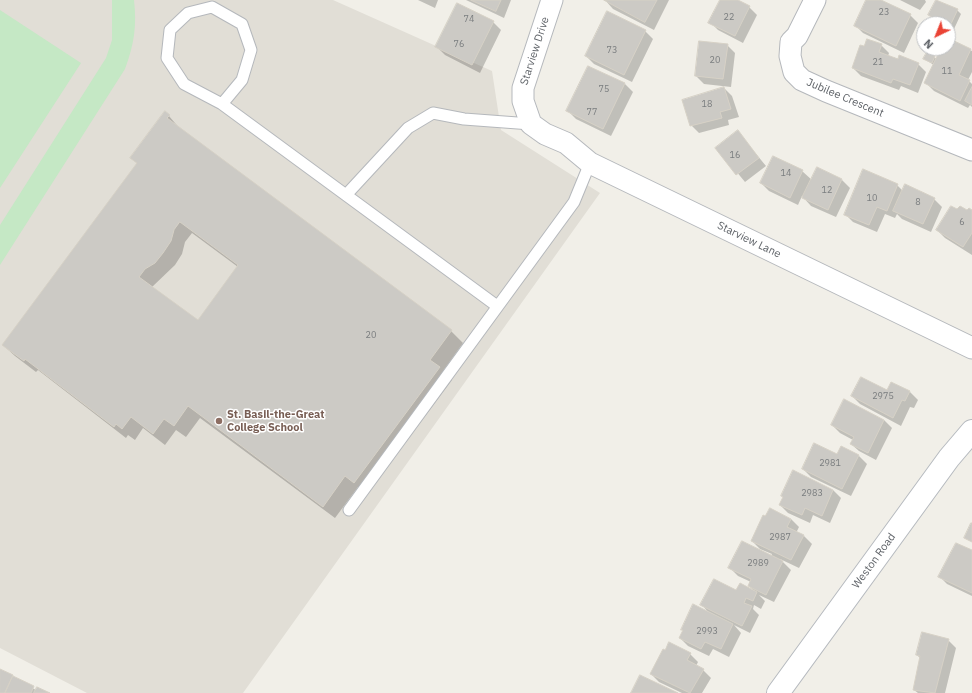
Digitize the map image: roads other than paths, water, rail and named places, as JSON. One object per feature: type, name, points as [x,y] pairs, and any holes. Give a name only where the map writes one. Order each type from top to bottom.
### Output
[{"type":"main road","name":"Weston Road","points":[[778,693],[949,458],[972,431]]},
{"type":"street","name":"Starview Drive","points":[[531,124],[523,101],[523,88],[552,0]]},
{"type":"street","name":"Jubilee Crescent","points":[[815,0],[797,36],[791,42],[790,56],[794,72],[802,80],[972,150]]},
{"type":"street","name":"Starview Lane","points":[[531,124],[545,134],[566,143],[590,163],[972,348]]},
{"type":"lane","points":[[222,104],[242,80],[251,50],[242,24],[212,7],[188,13],[170,30],[167,58],[184,84],[222,104],[497,306]]},
{"type":"lane","points":[[346,195],[408,128],[433,113],[464,119],[531,124]]},
{"type":"lane","points":[[349,510],[574,202],[590,163]]},
{"type":"place","name":"St. Basil-the-Great College School","points":[[219,421]]}]
